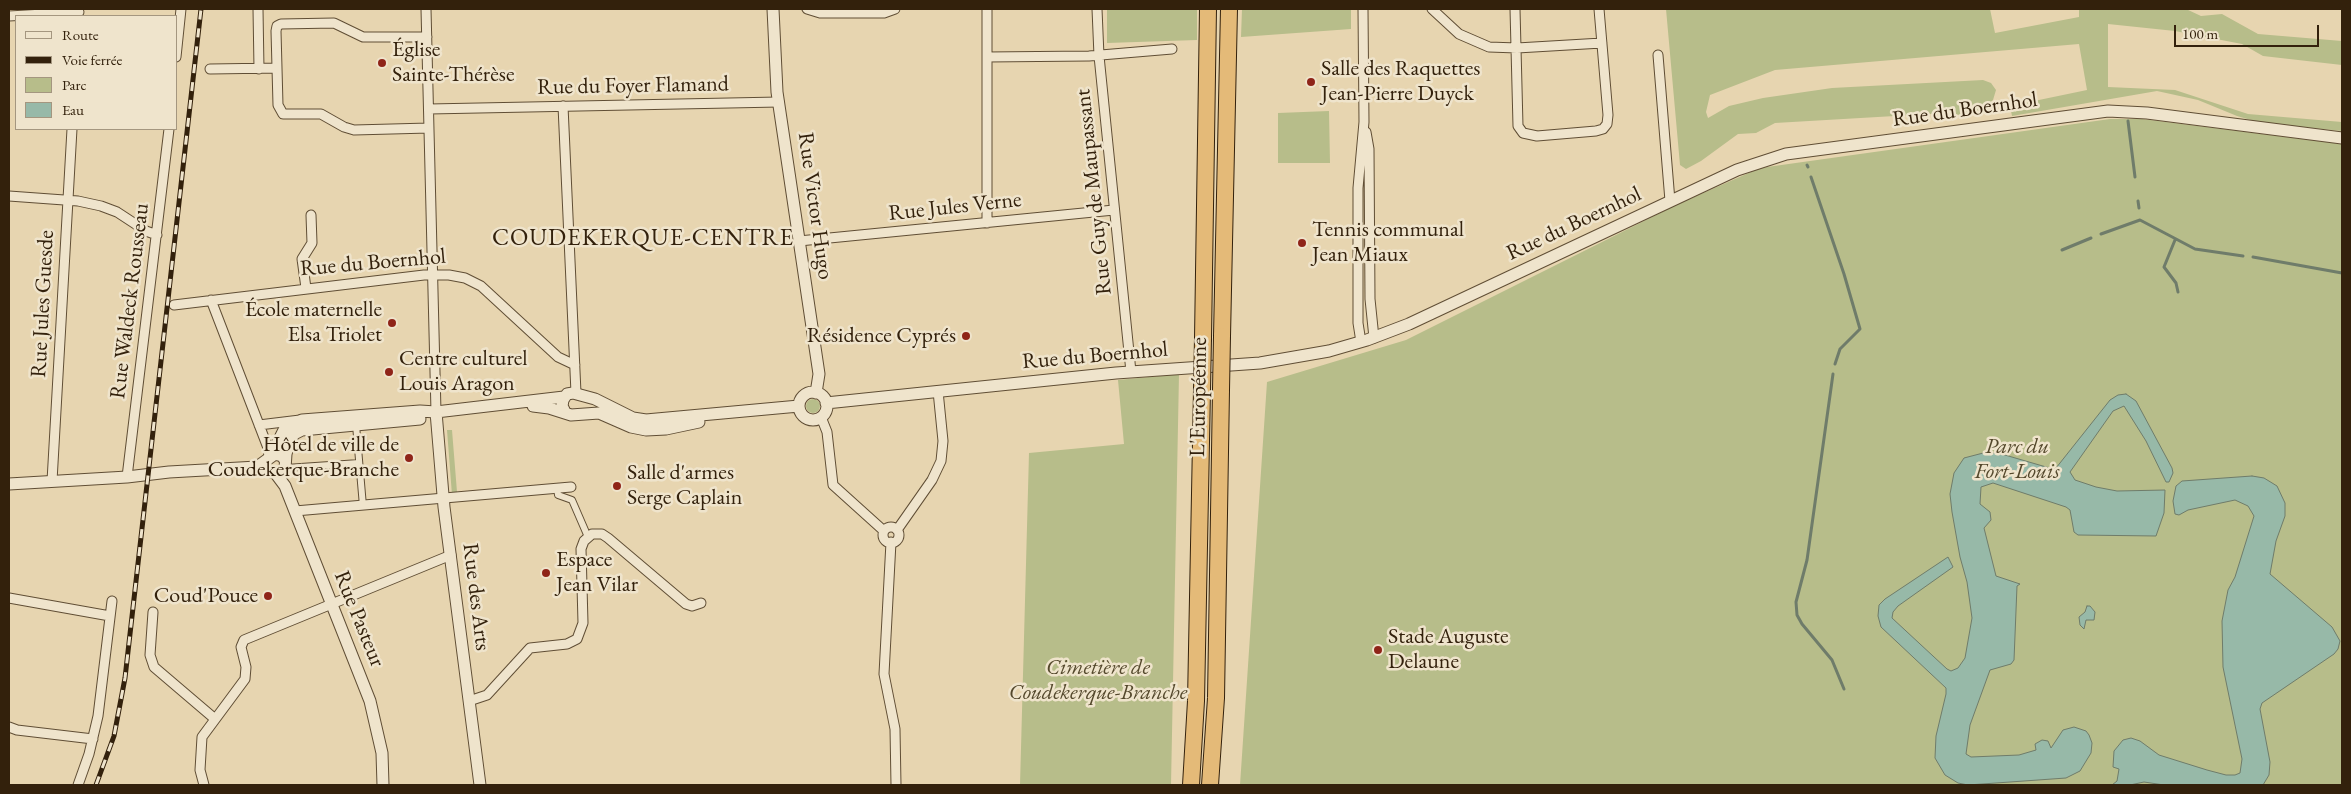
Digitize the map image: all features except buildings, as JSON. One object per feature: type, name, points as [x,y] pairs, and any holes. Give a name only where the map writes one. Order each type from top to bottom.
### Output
[{"type":"highway","name":"L'Européenne","points":[[1191,785],[1194,748],[1202,390],[1208,9]]},
{"type":"highway","name":"L'Européenne","points":[[1210,785],[1218,609],[1229,9]]},
{"type":"highway","points":[[1218,609],[1222,720],[1220,785]]},
{"type":"highway","points":[[1185,785],[1194,748]]},
{"type":"street","points":[[178,38],[181,9]]},
{"type":"street","points":[[258,9],[260,69]]},
{"type":"street","points":[[426,9],[436,412]]},
{"type":"street","name":"Rue Victor Hugo","points":[[775,9],[779,102],[819,374],[816,393]]},
{"type":"street","points":[[807,9],[814,13],[884,13],[894,9]]},
{"type":"street","points":[[987,9],[987,223]]},
{"type":"street","name":"Rue Guy de Maupassant","points":[[1097,9],[1099,56],[1131,372]]},
{"type":"street","points":[[1360,342],[1358,323],[1358,182],[1364,122],[1363,9]]},
{"type":"street","points":[[1432,9],[1451,28],[1469,39],[1495,48],[1602,43]]},
{"type":"street","points":[[1515,9],[1518,122],[1521,131],[1529,135],[1599,131],[1607,124],[1608,115],[1599,9]]},
{"type":"street","points":[[26,15],[79,12]]},
{"type":"street","points":[[427,37],[366,38],[337,23],[281,24],[277,26],[276,30],[278,108],[283,114],[324,115],[344,127],[354,130],[429,128]]},
{"type":"street","points":[[987,57],[1099,56],[1172,49]]},
{"type":"street","points":[[1658,55],[1670,201]]},
{"type":"street","points":[[210,69],[277,68]]},
{"type":"street","name":"Rue du Foyer Flamand","points":[[428,109],[779,102]]},
{"type":"street","points":[[563,106],[574,365],[577,394],[584,403],[579,413]]},
{"type":"street","name":"Rue du Boernhol","points":[[826,403],[1131,372],[1271,362],[1314,355],[1374,338],[1409,324],[1746,166],[1786,154],[2108,112],[2146,113],[2342,138]]},
{"type":"street","points":[[1364,122],[1369,149],[1370,299],[1374,338]]},
{"type":"street","name":"Rue Jules Guesde","points":[[52,481],[72,130]]},
{"type":"street","name":"Rue Waldeck Rousseau","points":[[128,477],[169,130]]},
{"type":"street","points":[[9,196],[68,200],[94,204],[112,210],[146,231],[157,235]]},
{"type":"street","name":"Rue Jules Verne","points":[[799,241],[1114,210]]},
{"type":"street","points":[[306,288],[302,259],[312,244],[311,215]]},
{"type":"street","name":"Rue du Boernhol","points":[[174,305],[432,274],[457,276],[481,286],[558,357],[574,365]]},
{"type":"street","points":[[211,300],[260,425],[270,458]]},
{"type":"street","points":[[891,542],[898,538],[897,530],[932,480],[942,461],[944,441],[938,391]]},
{"type":"street","points":[[260,425],[420,411],[436,412],[499,407],[564,397],[570,393],[595,399],[640,420],[799,406]]},
{"type":"street","points":[[816,393],[822,396],[826,403],[826,411],[821,417],[814,420],[806,418],[801,413],[799,406],[804,396],[816,393]]},
{"type":"street","points":[[564,397],[562,406],[565,412]]},
{"type":"street","points":[[499,407],[539,407],[571,415],[579,413],[602,414],[635,428],[655,430],[740,412]]},
{"type":"street","points":[[280,468],[289,443],[298,432],[309,428],[422,418],[436,412]]},
{"type":"street","name":"Rue des Arts","points":[[436,412],[443,499],[480,785]]},
{"type":"street","points":[[821,417],[827,432],[833,485],[884,531],[884,539],[891,542]]},
{"type":"street","points":[[270,458],[284,430],[294,423],[305,420]]},
{"type":"street","points":[[356,425],[363,506]]},
{"type":"street","points":[[9,484],[148,476],[169,472],[259,466],[279,454],[280,468]]},
{"type":"street","name":"Rue Pasteur","points":[[270,458],[268,469],[280,468],[371,706],[382,753],[383,785]]},
{"type":"street","points":[[148,476],[168,478],[359,463]]},
{"type":"street","points":[[295,511],[571,487]]},
{"type":"street","points":[[557,488],[558,495],[572,500],[588,538]]},
{"type":"street","points":[[884,531],[890,527],[897,530]]},
{"type":"street","points":[[470,702],[487,695],[530,648],[572,643],[579,636],[582,626],[580,552],[588,538],[597,533],[606,536],[686,604],[694,606],[700,603]]},
{"type":"street","points":[[891,542],[884,674],[895,725],[896,785]]},
{"type":"street","points":[[204,785],[200,770],[202,737],[245,679],[246,667],[242,647],[243,641],[450,555]]},
{"type":"street","points":[[9,598],[110,616]]},
{"type":"street","points":[[78,785],[93,739],[100,703],[112,601]]},
{"type":"street","points":[[154,612],[150,655],[154,667],[215,719]]},
{"type":"street","points":[[9,727],[17,730],[93,739]]},
{"type":"green space","points":[[1107,9],[1197,9],[1197,40],[1107,43]]},
{"type":"green space","points":[[1242,9],[1351,9],[1351,29],[1241,37]]},
{"type":"green space","points":[[1666,9],[1990,9],[1995,33],[2079,17],[2079,9],[2186,9],[2201,16],[2222,14],[2258,34],[2342,41],[2342,65],[2263,56],[2242,44],[2175,31],[2108,24],[2108,87],[2175,90],[2248,114],[2342,122],[2342,131],[2261,123],[2237,116],[2198,100],[2157,91],[2012,116],[2010,106],[2087,90],[2079,44],[1775,70],[1710,95],[1706,112],[1708,118],[1729,106],[1763,98],[1832,88],[1983,80],[1991,83],[1996,90],[1993,100],[1983,110],[1964,115],[1929,114],[1775,123],[1756,133],[1738,134],[1701,161],[1686,169],[1680,165]]},
{"type":"green space","points":[[1329,111],[1330,163],[1278,163],[1278,113]]},
{"type":"green space","name":"Parc du Fort-Louis","points":[[2110,119],[2142,119],[2342,144],[2342,785],[1240,785],[1267,382],[1406,340],[1676,205],[1760,168]]},
{"type":"green space","name":"Cimetière de Coudekerque-Branche","points":[[1179,374],[1171,785],[1020,785],[1029,453],[1124,444],[1118,380]]},
{"type":"green space","points":[[810,399],[816,399],[820,406],[816,413],[810,413],[806,409],[806,403]]},
{"type":"green space","points":[[447,430],[452,430],[457,492],[464,492],[464,494],[452,495]]},
{"type":"water","points":[[2126,394],[2136,401],[2172,468],[2173,473],[2169,482],[2166,482],[2146,441],[2124,406],[2113,411],[2070,472],[2075,480],[2117,491],[2165,490],[2164,513],[2156,536],[2078,535],[2074,532],[2070,510],[2066,507],[1993,483],[1981,487],[1980,504],[1990,512],[1991,520],[1984,528],[1996,576],[2020,584],[2017,586],[2014,660],[2011,664],[1990,670],[1970,725],[1966,754],[1971,757],[2019,755],[2036,750],[2035,744],[2042,740],[2048,741],[2051,748],[2063,730],[2074,727],[2086,731],[2089,735],[2092,743],[2091,753],[2080,771],[2066,778],[1968,785],[1958,783],[1945,775],[1935,758],[1936,736],[1946,688],[1881,627],[1878,616],[1879,605],[1948,557],[1953,567],[1898,606],[1893,612],[1892,618],[1947,669],[1951,671],[1958,668],[1965,658],[1972,618],[1967,582],[1960,557],[1952,512],[1950,494],[1954,473],[1964,458],[1987,452],[2005,455],[2053,469],[2056,468],[2110,400],[2118,395]]},
{"type":"water","points":[[2252,476],[2264,478],[2277,486],[2285,503],[2285,516],[2276,541],[2270,574],[2332,627],[2340,641],[2338,649],[2334,654],[2262,703],[2260,709],[2270,762],[2269,775],[2263,785],[2164,785],[2144,782],[2130,785],[2112,785],[2117,781],[2119,769],[2113,767],[2114,751],[2123,740],[2131,738],[2140,741],[2159,755],[2226,775],[2240,773],[2242,759],[2223,667],[2222,621],[2228,590],[2235,577],[2254,516],[2248,506],[2235,500],[2188,510],[2179,515],[2175,514],[2173,501],[2176,486],[2182,481]]},
{"type":"water","points":[[2087,606],[2090,606],[2095,612],[2094,620],[2086,620],[2084,629],[2080,625],[2079,617],[2085,612]]},
{"type":"waterway","points":[[2128,121],[2135,177]]},
{"type":"waterway","points":[[1811,177],[1844,274],[1860,329],[1840,349],[1835,364]]},
{"type":"waterway","points":[[2138,201],[2139,208]]},
{"type":"waterway","points":[[2101,234],[2140,220],[2195,249],[2243,256]]},
{"type":"waterway","points":[[2062,250],[2091,238]]},
{"type":"waterway","points":[[2175,240],[2164,267],[2176,283],[2178,292]]},
{"type":"waterway","points":[[2253,257],[2342,273]]},
{"type":"waterway","points":[[1833,374],[1807,560],[1796,602],[1797,615],[1802,624],[1832,660],[1844,689]]},
{"type":"railway","points":[[96,785],[114,736],[125,678],[201,9]]},
{"type":"place","name":"Église Sainte-Thérèse","points":[[382,63]]},
{"type":"place","name":"Salle des Raquettes Jean-Pierre Duyck","points":[[1311,82]]},
{"type":"place","name":"Tennis communal Jean Miaux","points":[[1302,243]]},
{"type":"place","name":"École maternelle Elsa Triolet","points":[[392,323]]},
{"type":"place","name":"Résidence Cyprés","points":[[966,336]]},
{"type":"place","name":"Centre culturel Louis Aragon","points":[[389,372]]},
{"type":"place","name":"Hôtel de ville de Coudekerque-Branche","points":[[409,458]]},
{"type":"place","name":"Salle d'armes Serge Caplain","points":[[617,486]]},
{"type":"place","name":"Espace Jean Vilar","points":[[546,573]]},
{"type":"place","name":"Coud'Pouce","points":[[268,596]]},
{"type":"place","name":"Stade Auguste Delaune","points":[[1378,650]]},
{"type":"district","name":"COUDEKERQUE-CENTRE","points":[[643,238]]}]
